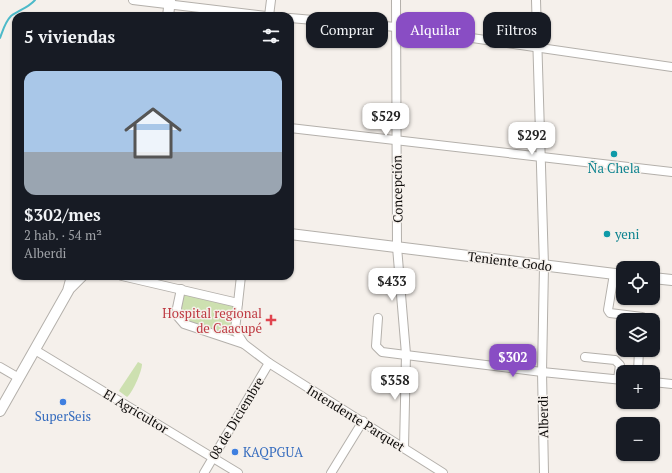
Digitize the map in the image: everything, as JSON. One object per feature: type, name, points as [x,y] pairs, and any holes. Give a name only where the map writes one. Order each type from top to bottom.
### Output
[{"type":"main road","points":[[169,12],[170,2]]},
{"type":"main road","name":"Teniente Godo","points":[[294,234],[616,274]]},
{"type":"main road","points":[[660,279],[672,280]]},
{"type":"main road","points":[[68,291],[71,280]]},
{"type":"main road","points":[[0,411],[68,291],[78,280]]},
{"type":"street","points":[[133,0],[170,2],[239,12]]},
{"type":"street","points":[[270,12],[271,0]]},
{"type":"street","name":"Concepción","points":[[396,0],[396,12]]},
{"type":"street","name":"Alberdi","points":[[536,0],[536,12]]},
{"type":"street","points":[[294,18],[396,27]]},
{"type":"street","name":"Concepción","points":[[396,48],[397,247],[406,354],[404,448]]},
{"type":"street","name":"Alberdi","points":[[537,48],[542,156],[544,266],[542,372],[544,473]]},
{"type":"street","points":[[550,48],[672,66]]},
{"type":"street","points":[[294,128],[672,172]]},
{"type":"street","points":[[140,280],[238,303]]},
{"type":"street","points":[[241,280],[235,330],[244,344]]},
{"type":"street","points":[[616,281],[608,310],[610,313],[616,314]]},
{"type":"street","points":[[181,289],[177,308],[178,317],[184,324],[244,344]]},
{"type":"street","points":[[378,318],[376,346],[382,352],[542,372],[616,379]]},
{"type":"street","name":"Intendente Parquet","points":[[244,344],[269,363],[363,421],[443,473]]},
{"type":"street","name":"El Agricultor","points":[[34,350],[238,473]]},
{"type":"street","points":[[585,357],[615,360],[620,365]]},
{"type":"street","name":"08 de Diciembre","points":[[204,473],[269,363]]},
{"type":"street","points":[[0,367],[19,378]]},
{"type":"street","points":[[660,383],[672,384]]},
{"type":"street","points":[[331,473],[363,421]]},
{"type":"green space","points":[[181,289],[238,303],[235,330],[244,344],[178,317]]},
{"type":"green space","points":[[138,362],[142,364],[140,371],[134,386],[127,397],[119,391]]},
{"type":"waterway","points":[[18,12],[35,0]]},
{"type":"waterway","points":[[0,38],[6,23],[12,15]]},
{"type":"place","name":"Ña Chela","points":[[614,154]]},
{"type":"place","name":"yeni","points":[[607,234]]},
{"type":"place","name":"Hospital regional de Caacupé","points":[[271,320]]},
{"type":"place","name":"SuperSeis","points":[[63,402]]},
{"type":"place","name":"KAQPGUA","points":[[235,452]]}]
